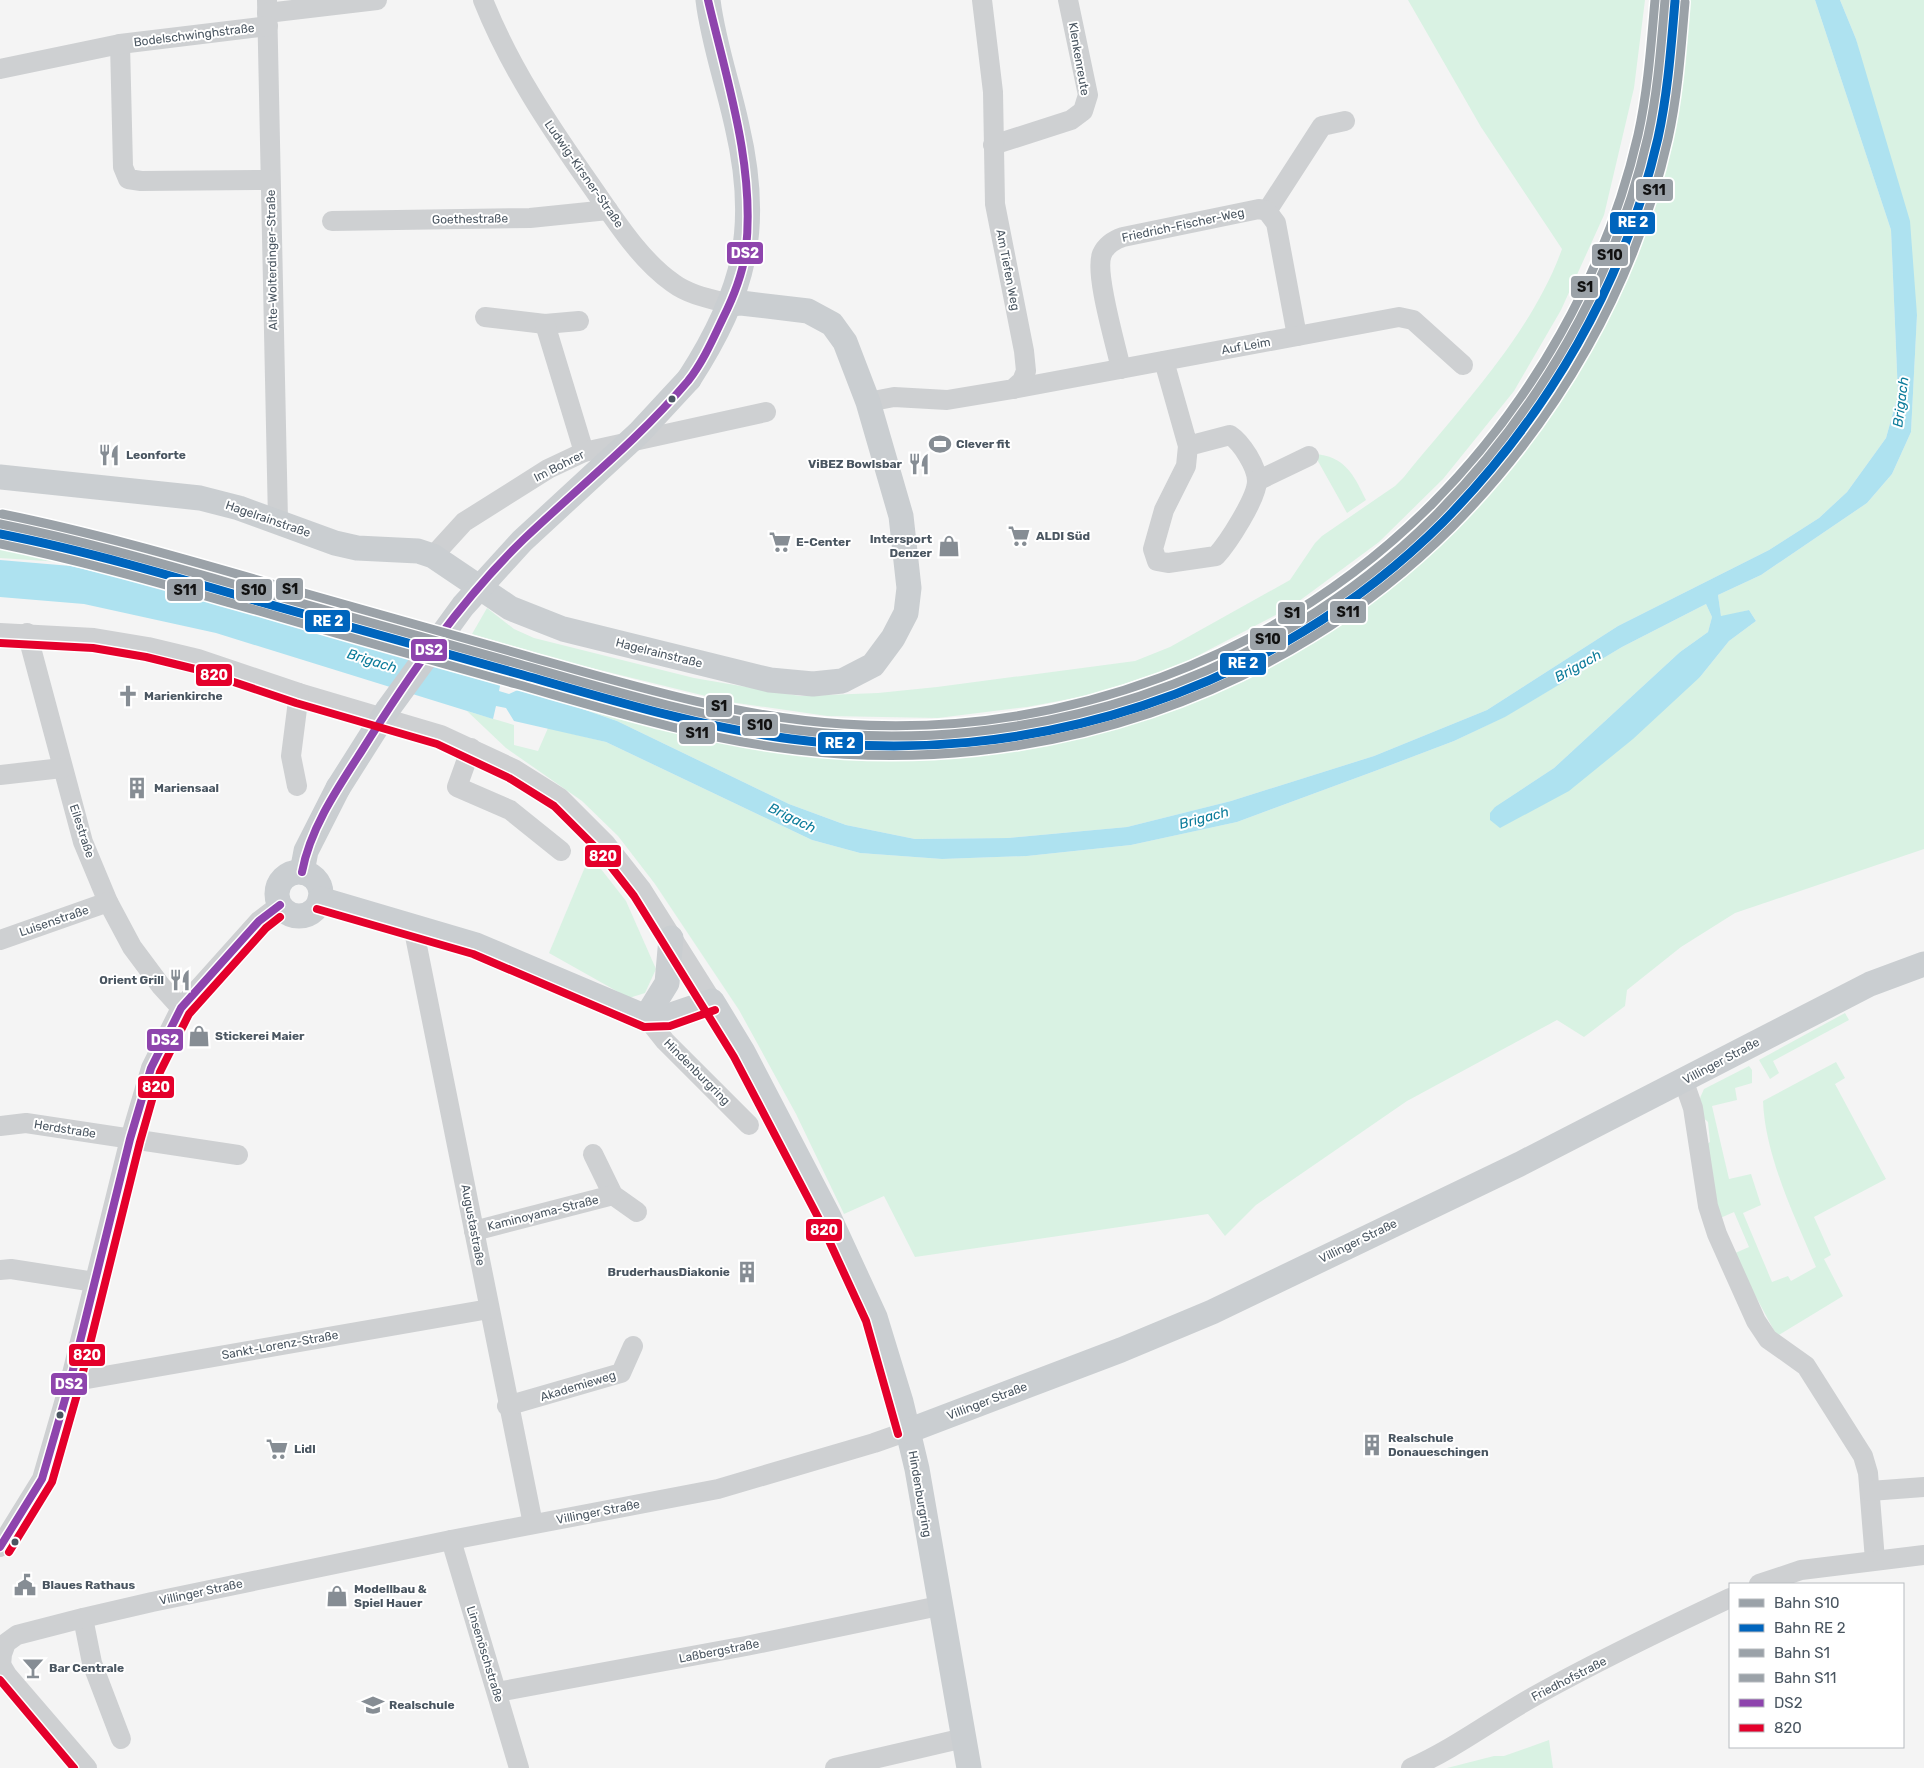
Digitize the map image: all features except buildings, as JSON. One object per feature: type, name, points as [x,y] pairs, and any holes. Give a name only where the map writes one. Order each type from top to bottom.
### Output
[{"type":"main road","points":[[302,872],[306,851],[338,788],[388,709],[463,606],[522,541],[639,433],[688,379],[709,347],[730,304],[746,250],[748,195],[738,129],[708,0]]},
{"type":"main road","name":"Hagelrainstraße","points":[[0,477],[200,498],[278,521],[335,543],[357,548],[418,552],[433,556],[451,566],[510,608],[562,629],[770,680],[813,684],[842,681],[873,665],[893,638],[906,613],[909,588],[902,516],[868,402],[845,342],[832,324],[808,311],[741,303],[730,304]]},
{"type":"main road","points":[[302,872],[313,877],[317,882],[320,887],[320,899],[310,912],[294,915],[280,905],[278,899],[279,885],[288,875],[302,872]]},
{"type":"main road","name":"Hindenburgring","points":[[320,899],[476,945],[646,1017],[668,1016],[712,1001],[742,1052],[828,1215],[876,1317],[908,1431],[969,1768]]},
{"type":"main road","points":[[646,1017],[668,983],[671,938]]},
{"type":"main road","name":"Villinger Straße","points":[[908,1431],[1121,1350],[1212,1312],[1520,1164],[1684,1082],[1749,1046],[1870,984],[1924,964]]},
{"type":"street","name":"Bodelschwinghstraße","points":[[0,69],[267,13],[377,0]]},
{"type":"street","name":"Ludwig-Kirsner-Straße","points":[[483,0],[498,38],[535,105],[608,210],[637,248],[673,284],[691,293],[730,304]]},
{"type":"street","name":"Am Tiefen Weg","points":[[982,0],[993,92],[995,204],[1024,351],[1026,371],[1022,381],[1013,389]]},
{"type":"street","name":"Klenkenreute","points":[[994,145],[1071,120],[1083,112],[1088,95],[1068,0]]},
{"type":"street","name":"Alte-Wolterdinger-Straße","points":[[267,13],[278,521]]},
{"type":"street","name":"Bodelschwinghstraße","points":[[120,44],[123,167],[128,179],[141,181],[270,180]]},
{"type":"street","points":[[1297,336],[1276,223],[1267,211],[1322,126],[1345,121]]},
{"type":"street","name":"Friedrich-Fischer-Weg","points":[[1121,369],[1100,276],[1102,254],[1108,246],[1123,237],[1260,209],[1267,211]]},
{"type":"street","name":"Goethestraße","points":[[332,221],[530,218],[608,210]]},
{"type":"street","points":[[484,317],[545,324],[579,321]]},
{"type":"street","name":"Auf Leim","points":[[1013,389],[1399,317],[1413,320],[1463,365]]},
{"type":"street","points":[[545,324],[584,452]]},
{"type":"street","points":[[1164,361],[1188,446],[1186,466],[1164,510],[1153,550],[1157,561],[1168,563],[1216,556],[1255,492],[1257,481],[1255,471],[1236,439],[1230,434],[1188,446]]},
{"type":"street","points":[[868,402],[894,397],[946,400],[1013,389]]},
{"type":"street","name":"Im Bohrer","points":[[433,556],[464,522],[548,469],[584,452],[766,412]]},
{"type":"street","points":[[1257,481],[1309,456]]},
{"type":"street","points":[[0,633],[94,638],[148,647],[214,664],[299,693],[441,735],[514,769],[560,798],[605,843],[642,890],[712,1001]]},
{"type":"street","name":"Eilestraße","points":[[27,633],[83,842],[108,902],[132,948],[161,986],[181,1008]]},
{"type":"street","points":[[297,786],[291,756],[299,693]]},
{"type":"street","points":[[471,748],[457,787],[510,810],[561,851]]},
{"type":"street","points":[[0,775],[62,768]]},
{"type":"street","name":"Luisenstraße","points":[[0,940],[108,902]]},
{"type":"street","points":[[0,1547],[42,1479],[70,1382],[130,1139],[151,1068],[181,1008],[259,920],[280,905]]},
{"type":"street","name":"Augustastraße","points":[[412,926],[474,1231],[507,1406],[533,1524]]},
{"type":"street","name":"Hindenburgring","points":[[646,1017],[665,1042],[749,1126]]},
{"type":"street","points":[[1684,1082],[1693,1108],[1708,1206],[1717,1234],[1756,1321],[1768,1338],[1806,1366],[1863,1456],[1868,1473],[1875,1560]]},
{"type":"street","name":"Herdstraße","points":[[0,1126],[26,1123],[238,1155]]},
{"type":"street","name":"Kaminoyama-Straße","points":[[593,1154],[613,1195],[637,1212]]},
{"type":"street","name":"Kaminoyama-Straße","points":[[474,1231],[613,1195]]},
{"type":"street","points":[[0,1270],[95,1282]]},
{"type":"street","name":"Sankt-Lorenz-Straße","points":[[70,1382],[489,1309]]},
{"type":"street","name":"Akademieweg","points":[[507,1406],[621,1373],[633,1346]]},
{"type":"street","name":"Villinger Straße","points":[[1,1665],[6,1643],[16,1635],[152,1602],[452,1540],[718,1489],[874,1443],[908,1431]]},
{"type":"street","points":[[1870,1491],[1924,1487]]},
{"type":"street","name":"Linsenöschstraße","points":[[452,1540],[519,1768]]},
{"type":"street","points":[[1762,1583],[1801,1570],[1924,1554]]},
{"type":"street","name":"Friedhofstraße","points":[[1411,1768],[1448,1750],[1490,1722],[1537,1695],[1729,1599]]},
{"type":"street","name":"Laßbergstraße","points":[[497,1692],[746,1646],[940,1606]]},
{"type":"street","points":[[83,1618],[92,1663],[121,1739]]},
{"type":"street","points":[[1,1665],[79,1765]]},
{"type":"street","points":[[836,1768],[964,1738]]},
{"type":"green space","points":[[1408,0],[1645,0],[1634,88],[1604,215],[1561,310],[1514,391],[1443,479],[1379,542],[1291,607],[1178,666],[1091,695],[1027,707],[938,718],[827,716],[730,702],[567,662],[472,634],[487,608],[514,629],[534,638],[694,678],[800,696],[878,693],[1135,661],[1170,647],[1290,580],[1315,543],[1322,536],[1395,486],[1404,477],[1471,397],[1514,340],[1533,310],[1549,280],[1562,249],[1481,127]]},
{"type":"green space","points":[[1676,0],[1815,0],[1891,230],[1898,395],[1886,438],[1847,492],[1819,518],[1769,550],[1618,626],[1487,710],[1374,756],[1231,801],[1127,827],[1008,838],[915,839],[846,825],[789,804],[617,721],[558,700],[560,683],[724,729],[830,744],[940,747],[1033,737],[1135,713],[1222,678],[1302,635],[1383,578],[1469,500],[1543,408],[1594,325],[1636,229],[1652,169],[1667,93]]},
{"type":"green space","points":[[1840,0],[1924,0],[1924,849],[1735,913],[1681,947],[1627,990],[1625,1006],[1584,1037],[1557,1020],[1407,1101],[1256,1205],[1225,1236],[1208,1214],[915,1257],[884,1196],[844,1214],[796,1114],[739,1010],[655,884],[618,836],[582,801],[506,748],[467,711],[514,725],[514,745],[538,751],[548,728],[606,742],[812,840],[860,853],[942,859],[1027,856],[1131,845],[1237,822],[1375,771],[1454,741],[1504,717],[1622,647],[1706,604],[1712,617],[1708,632],[1680,652],[1554,768],[1495,807],[1700,677],[1729,641],[1756,621],[1749,610],[1721,617],[1718,595],[1761,575],[1867,503],[1892,474],[1911,432],[1917,315],[1856,39]]},
{"type":"green space","points":[[1314,454],[1334,459],[1347,468],[1366,500],[1347,513]]},
{"type":"green space","points":[[0,535],[60,545],[61,562],[0,558]]},
{"type":"green space","points":[[590,855],[626,901],[656,969],[645,993],[629,998],[549,953]]},
{"type":"green space","points":[[1845,1013],[1849,1020],[1773,1061],[1779,1073],[1770,1079],[1759,1060]]},
{"type":"green space","points":[[1836,1062],[1845,1078],[1835,1084],[1886,1179],[1814,1217],[1831,1255],[1824,1259],[1843,1296],[1777,1336],[1733,1254],[1749,1247],[1734,1212],[1718,1219],[1703,1147],[1710,1142],[1708,1122],[1700,1115],[1700,1098],[1704,1089],[1749,1066],[1752,1070],[1752,1083],[1735,1088],[1737,1100],[1712,1106],[1729,1179],[1751,1174],[1761,1205],[1743,1213],[1772,1282],[1788,1276],[1791,1281],[1816,1267],[1775,1165],[1765,1122],[1763,1101]]},
{"type":"green space","points":[[1549,1740],[1553,1768],[1447,1768],[1494,1756],[1504,1756]]},
{"type":"water","name":"Brigach","points":[[1815,0],[1840,0],[1856,39],[1910,221],[1917,315],[1911,432],[1892,474],[1867,503],[1761,575],[1718,595],[1721,616],[1749,610],[1756,621],[1729,641],[1700,677],[1633,739],[1569,791],[1500,828],[1490,820],[1490,813],[1495,807],[1554,768],[1680,652],[1708,632],[1712,617],[1706,604],[1622,647],[1505,717],[1454,741],[1237,822],[1131,845],[1027,856],[942,859],[860,853],[812,840],[606,742],[514,721],[506,708],[496,706],[493,719],[216,633],[84,604],[0,597],[0,560],[71,566],[316,624],[501,681],[499,691],[509,694],[522,688],[617,721],[789,804],[846,825],[915,839],[1008,838],[1127,827],[1231,801],[1374,756],[1487,710],[1618,626],[1769,550],[1819,518],[1847,492],[1886,438],[1898,395],[1891,230]]},
{"type":"rail line","name":"S1","points":[[2,514],[167,554],[644,688],[723,707],[763,714],[843,724],[924,725],[1005,718],[1084,702],[1161,677],[1235,645],[1306,605],[1371,558],[1432,504],[1468,465],[1533,380],[1585,286],[1606,237],[1624,187],[1638,135],[1647,84],[1655,0]]},
{"type":"rail line","name":"S10","points":[[0,524],[133,556],[622,693],[691,711],[761,725],[796,730],[883,736],[970,732],[1055,719],[1139,696],[1220,665],[1297,624],[1369,575],[1434,517],[1507,434],[1539,389],[1568,342],[1593,293],[1615,242],[1634,190],[1648,136],[1657,85],[1665,0]]},
{"type":"rail line","name":"S11","points":[[0,544],[162,584],[620,713],[690,731],[761,745],[797,750],[887,755],[976,751],[1064,737],[1150,713],[1233,680],[1311,638],[1385,587],[1452,527],[1490,486],[1525,442],[1558,396],[1587,348],[1613,298],[1635,247],[1654,194],[1668,139],[1677,88],[1685,2]]},
{"type":"transit line","name":"DS2","points":[[302,872],[311,840],[334,795],[397,696],[436,641],[478,588],[524,539],[629,443],[688,381],[703,358],[727,310],[738,284],[745,258],[748,218],[747,186],[738,124],[708,0]]},
{"type":"transit line","points":[[0,534],[129,564],[656,712],[757,734],[791,739],[880,746],[969,742],[1056,729],[1142,706],[1225,673],[1303,632],[1376,581],[1443,522],[1481,481],[1516,438],[1548,392],[1577,345],[1603,295],[1625,244],[1644,192],[1658,138],[1667,87],[1675,1]]},
{"type":"transit line","name":"820","points":[[0,643],[93,648],[146,657],[195,669],[296,703],[437,744],[509,778],[554,806],[598,850],[634,896],[734,1057],[819,1219],[866,1321],[898,1434]]},
{"type":"transit line","name":"DS2","points":[[0,1547],[42,1479],[70,1382],[130,1139],[151,1068],[181,1008],[259,921],[280,905]]},
{"type":"transit line","name":"820","points":[[317,909],[473,954],[644,1027],[670,1026],[715,1010]]},
{"type":"transit line","name":"820","points":[[9,1552],[52,1482],[80,1384],[140,1142],[160,1072],[189,1014],[266,928],[280,917]]},
{"type":"transit line","name":"820","points":[[0,1680],[74,1768]]},
{"type":"place","name":"Clever fit","points":[[940,444]]},
{"type":"place","name":"Leonforte","points":[[109,455]]},
{"type":"place","name":"ViBEZ Bowlsbar","points":[[919,464]]},
{"type":"place","name":"ALDI Süd","points":[[1019,536]]},
{"type":"place","name":"E-Center","points":[[780,542]]},
{"type":"place","name":"Intersport Denzer","points":[[949,546]]},
{"type":"place","name":"Marienkirche","points":[[128,696]]},
{"type":"place","name":"Mariensaal","points":[[137,788]]},
{"type":"place","name":"Orient Grill","points":[[180,980]]},
{"type":"place","name":"Stickerei Maier","points":[[199,1036]]},
{"type":"place","name":"BruderhausDiakonie","points":[[747,1272]]},
{"type":"place","name":"Realschule Donaueschingen","points":[[1372,1445]]},
{"type":"place","name":"Lidl","points":[[277,1449]]},
{"type":"place","name":"Blaues Rathaus","points":[[25,1585]]},
{"type":"place","name":"Modellbau & Spiel Hauer","points":[[337,1596]]},
{"type":"place","name":"Bar Centrale","points":[[33,1668]]},
{"type":"place","name":"Realschule","points":[[373,1705]]}]
